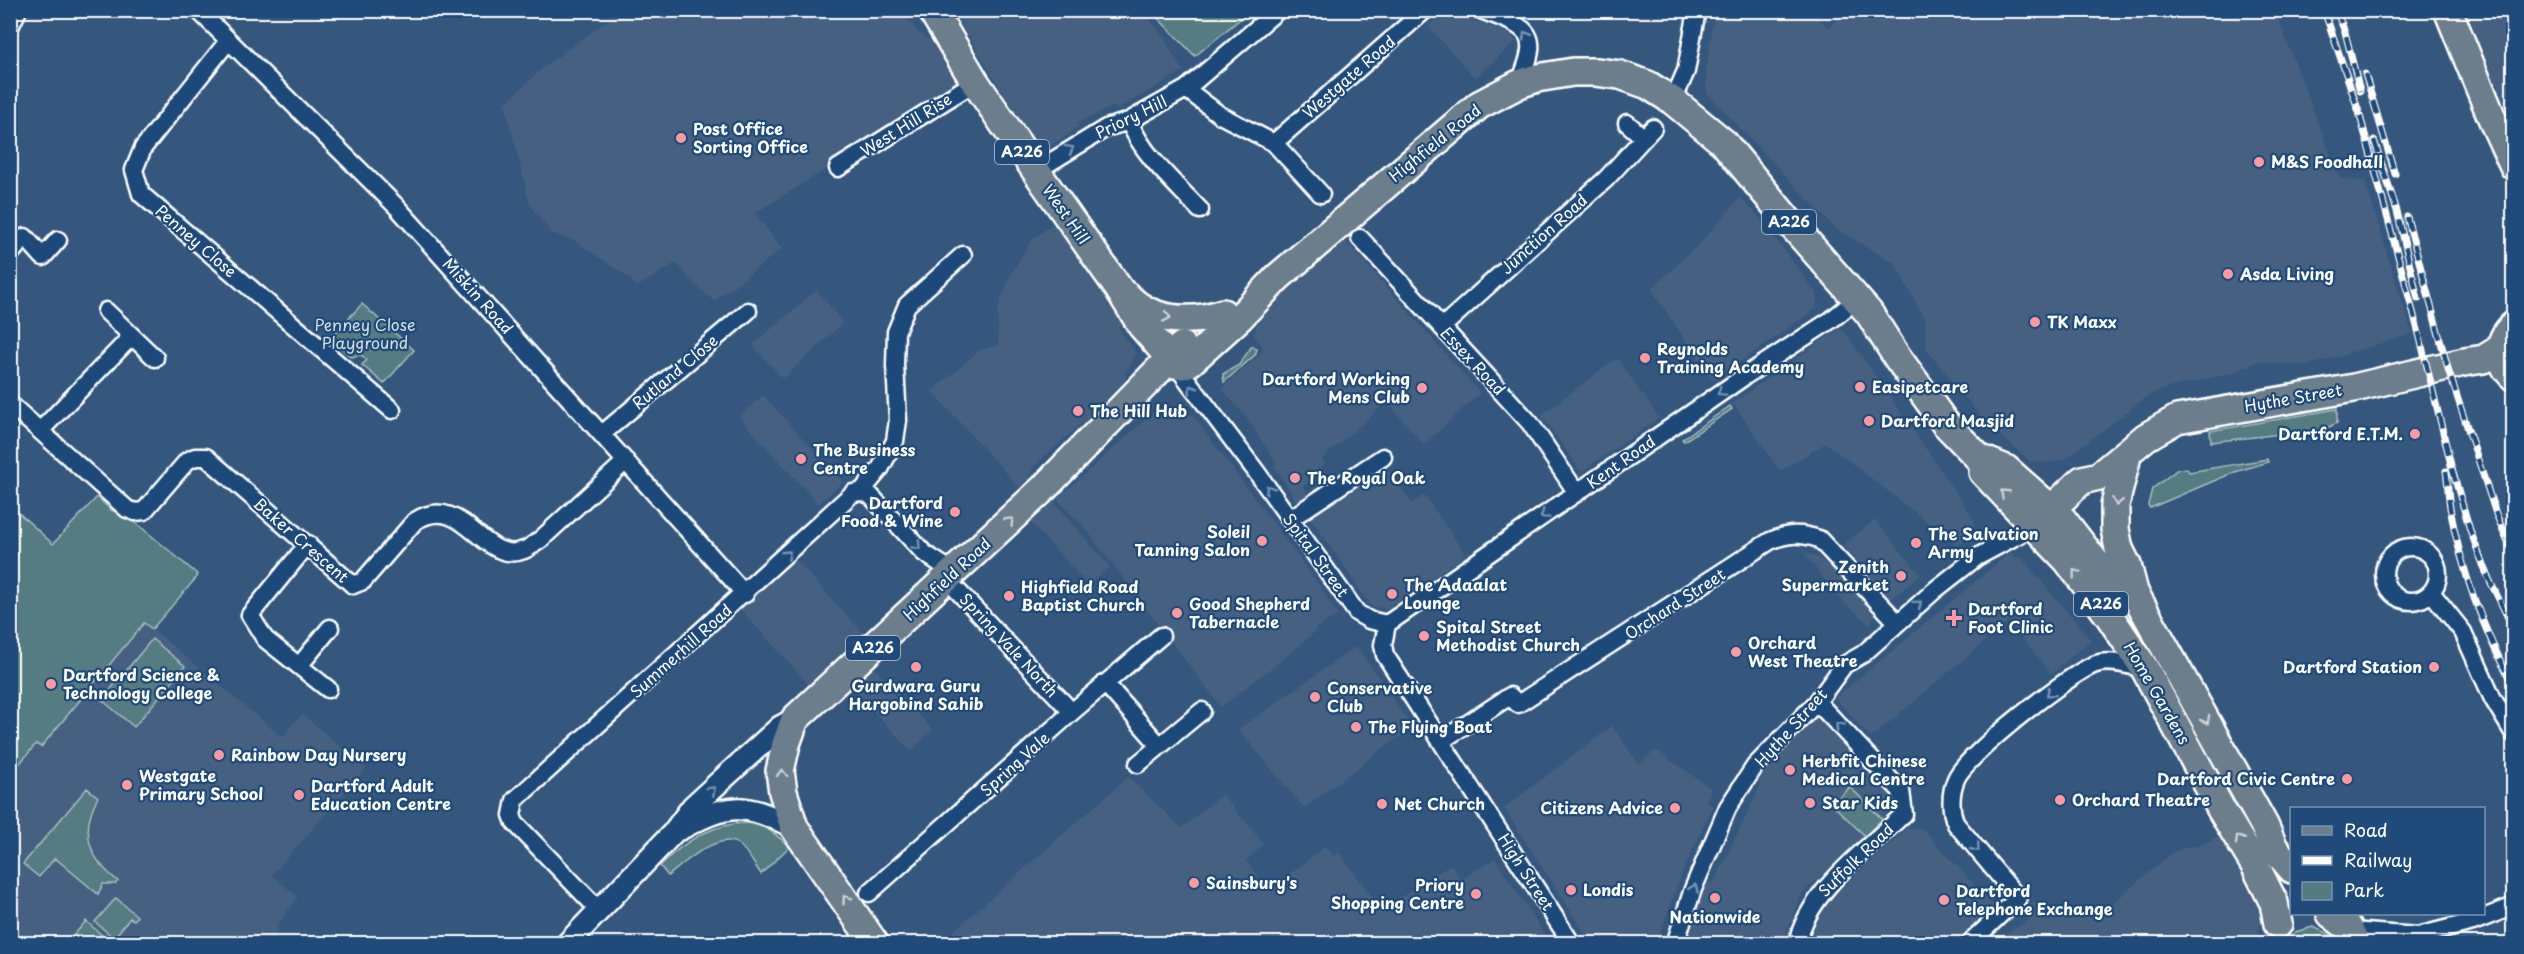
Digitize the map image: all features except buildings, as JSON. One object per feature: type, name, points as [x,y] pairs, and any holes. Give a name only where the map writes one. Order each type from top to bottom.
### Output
[{"type":"main road","name":"West Hill","points":[[932,10],[975,82],[1119,289],[1142,326]]},
{"type":"main road","points":[[2448,10],[2514,166]]},
{"type":"main road","name":"Highfield Road","points":[[1172,361],[1183,365],[1190,362],[1240,317],[1278,277],[1459,120],[1479,105],[1519,84],[1537,78],[1573,72],[1596,72],[1620,75],[1648,85],[1673,100]]},
{"type":"main road","name":"A226","points":[[1673,100],[1724,143],[1869,313],[1897,357],[1945,423],[1979,458],[2006,469],[2020,482],[2049,518]]},
{"type":"main road","name":"Highfield Road","points":[[795,719],[1044,488],[1143,385],[1172,361],[1198,331],[1278,277]]},
{"type":"main road","name":"Highfield Road","points":[[1119,289],[1130,300],[1154,314],[1186,321],[1202,320],[1223,313]]},
{"type":"main road","points":[[2514,325],[2507,331],[2500,349],[2504,367],[2514,377]]},
{"type":"main road","name":"A226","points":[[1142,326],[1172,361]]},
{"type":"main road","name":"A226","points":[[1142,326],[1151,349],[1152,360],[1143,385]]},
{"type":"main road","name":"Hythe Street","points":[[2049,518],[2095,489],[2099,476],[2127,456],[2146,437],[2177,419],[2354,388],[2464,362],[2484,360],[2500,349]]},
{"type":"main road","points":[[2127,456],[2115,505],[2115,530],[2134,592]]},
{"type":"main road","name":"Home Gardens","points":[[1979,458],[1984,474],[2049,518],[2110,581],[2134,592],[2264,825],[2274,849],[2290,867]]},
{"type":"main road","name":"Home Gardens","points":[[2049,518],[2068,561],[2108,614],[2145,669],[2222,812],[2256,867],[2274,903],[2280,927]]},
{"type":"main road","name":"A226","points":[[795,719],[780,771],[783,792],[794,826],[875,944]]},
{"type":"main road","points":[[2333,915],[2341,920],[2353,937]]},
{"type":"street","points":[[10,27],[18,10]]},
{"type":"street","name":"Miskin Road","points":[[198,10],[396,206],[745,594]]},
{"type":"street","name":"Priory Hill","points":[[1036,171],[1106,128],[1129,121],[1186,89],[1278,10]]},
{"type":"street","name":"Westgate Road","points":[[1274,143],[1425,10]]},
{"type":"street","points":[[1481,10],[1512,22],[1526,32],[1532,47],[1530,60],[1519,84]]},
{"type":"street","points":[[1673,100],[1686,71],[1697,10]]},
{"type":"street","name":"Penney Close","points":[[228,41],[142,148],[134,170],[141,195],[392,410]]},
{"type":"street","name":"West Hill Rise","points":[[838,168],[975,82]]},
{"type":"street","points":[[1186,89],[1220,115],[1274,143],[1321,194]]},
{"type":"street","points":[[1129,121],[1136,139],[1149,156],[1200,210]]},
{"type":"street","name":"Junction Road","points":[[1442,327],[1606,179],[1648,133],[1627,123]]},
{"type":"street","points":[[10,254],[25,237],[43,257],[58,240]]},
{"type":"street","name":"Essex Road","points":[[1360,238],[1530,423],[1577,492]]},
{"type":"street","name":"Summerhill Road","points":[[598,909],[515,823],[512,815],[515,800],[745,594],[853,493],[861,492],[880,469],[896,441],[898,420],[896,332],[908,305],[963,255]]},
{"type":"street","name":"Kent Road","points":[[1387,624],[1752,371],[1831,320],[1856,300]]},
{"type":"street","points":[[106,311],[155,358]]},
{"type":"street","name":"Rutland Close","points":[[602,434],[748,311]]},
{"type":"street","points":[[40,431],[131,337]]},
{"type":"street","name":"Spital Street","points":[[1172,361],[1357,613],[1369,620],[1387,624]]},
{"type":"street","name":"Baker Crescent","points":[[10,404],[127,508],[135,512],[144,511],[187,461],[206,456],[352,585],[363,581],[415,521],[423,515],[437,513],[454,517],[496,549],[510,553],[524,550],[540,540],[626,461]]},
{"type":"street","points":[[1290,519],[1383,457]]},
{"type":"street","points":[[861,492],[870,495],[924,553],[944,566],[951,575]]},
{"type":"street","name":"Hythe Street","points":[[1675,944],[1693,889],[1728,807],[1755,766],[1816,702],[1844,665],[1863,654],[1897,622],[1977,557],[2049,518]]},
{"type":"street","name":"Orchard Street","points":[[1441,741],[1510,696],[1518,704],[1770,541],[1783,535],[1802,533],[1819,539],[1897,622]]},
{"type":"street","points":[[308,544],[250,615],[265,639],[328,689]]},
{"type":"street","name":"Spring Vale North","points":[[951,575],[954,587],[1072,712]]},
{"type":"street","points":[[2431,592],[2463,632],[2493,699],[2514,734]]},
{"type":"street","points":[[1387,624],[1383,645],[1385,655],[1441,741]]},
{"type":"street","points":[[299,666],[330,628]]},
{"type":"street","name":"Spring Vale","points":[[869,893],[1161,636]]},
{"type":"street","points":[[1969,944],[2018,898],[1956,824],[1953,817],[1952,798],[1956,779],[1968,760],[2061,684],[2083,669],[2099,663],[2145,669]]},
{"type":"street","points":[[1105,683],[1160,746]]},
{"type":"street","name":"Suffolk Road","points":[[1797,944],[1808,911],[1820,893],[1904,814],[1901,791],[1816,702]]},
{"type":"street","points":[[1138,764],[1202,711]]},
{"type":"street","name":"Highfield Road","points":[[567,944],[673,833],[693,806],[780,727],[795,719]]},
{"type":"street","name":"High Street","points":[[1441,741],[1572,944]]},
{"type":"street","points":[[673,833],[711,813],[740,808],[756,810],[794,826]]},
{"type":"street","points":[[2353,937],[2412,940],[2473,922],[2514,906]]},
{"type":"shaded area","points":[[1446,10],[1509,33],[1516,41],[1475,78],[1428,26]]},
{"type":"shaded area","points":[[620,11],[902,11],[917,31],[932,42],[959,81],[893,128],[755,213],[782,249],[714,301],[693,283],[676,263],[637,287],[628,277],[575,241],[551,233],[530,205],[505,104],[545,66]]},
{"type":"shaded area","points":[[953,11],[1143,11],[1162,35],[1183,71],[1118,109],[1112,107],[1077,123],[1079,126],[1046,149],[1036,147]]},
{"type":"shaded area","points":[[1714,11],[1811,11],[1829,28],[1845,11],[2275,11],[2340,179],[2365,181],[2412,334],[2307,366],[2258,361],[2235,372],[2160,390],[2145,398],[2064,460],[2047,463],[2030,461],[1986,423],[1927,350],[1925,319],[1894,263],[1836,229],[1707,93],[1706,74]]},
{"type":"shaded area","points":[[2464,11],[2513,11],[2513,130],[2500,99]]},
{"type":"shaded area","points":[[1740,198],[1757,214],[1816,293],[1817,308],[1713,381],[1651,289],[1697,246]]},
{"type":"shaded area","points":[[1057,220],[1124,323],[1118,328],[1135,351],[1132,364],[1125,372],[1126,379],[1099,408],[1034,466],[1026,485],[1021,490],[932,391],[980,350],[998,345],[998,308],[1010,276],[1031,241]]},
{"type":"shaded area","points":[[1344,239],[1480,393],[1424,445],[1387,402],[1322,459],[1325,464],[1316,470],[1319,474],[1303,486],[1308,494],[1297,502],[1274,466],[1276,463],[1246,417],[1223,390],[1220,390],[1261,353],[1263,347],[1254,336],[1256,326],[1273,303]]},
{"type":"shaded area","points":[[817,290],[843,323],[783,379],[752,345]]},
{"type":"shaded area","points":[[1838,329],[1843,330],[1869,366],[1974,519],[1974,532],[1958,546],[1826,443],[1780,471],[1733,403]]},
{"type":"shaded area","points":[[1617,358],[1659,418],[1581,472],[1541,415]]},
{"type":"shaded area","points":[[763,395],[843,482],[818,504],[739,417]]},
{"type":"shaded area","points":[[1170,407],[1186,410],[1194,417],[1314,578],[1338,615],[1315,629],[1316,631],[1297,648],[1221,707],[1085,528],[1057,499],[1154,412]]},
{"type":"shaded area","points":[[1384,466],[1412,503],[1424,495],[1466,555],[1386,609],[1373,607],[1369,603],[1308,514]]},
{"type":"shaded area","points":[[1053,501],[1110,567],[1088,585],[1030,522]]},
{"type":"shaded area","points":[[10,506],[282,737],[302,714],[366,768],[272,875],[298,897],[278,924],[275,943],[11,943]]},
{"type":"shaded area","points":[[1875,520],[1921,575],[1888,601],[1843,545]]},
{"type":"shaded area","points":[[1802,551],[1834,568],[1878,613],[1869,624],[1839,598]]},
{"type":"shaded area","points":[[2011,552],[2016,558],[2020,556],[2091,640],[2051,674],[2009,621],[1871,738],[1835,698]]},
{"type":"shaded area","points":[[795,559],[864,634],[810,686],[740,609]]},
{"type":"shaded area","points":[[1357,646],[1412,727],[1304,808],[1238,729]]},
{"type":"shaded area","points":[[873,666],[933,730],[911,751],[851,687]]},
{"type":"shaded area","points":[[1818,715],[1891,792],[1885,816],[1800,896],[1783,943],[1685,944],[1695,910],[1707,882],[1713,884],[1761,785],[1756,781]]},
{"type":"shaded area","points":[[1612,726],[1639,764],[1656,750],[1712,789],[1706,802],[1713,806],[1683,871],[1656,943],[1591,943],[1504,808]]},
{"type":"shaded area","points":[[1128,777],[1182,828],[1222,794],[1264,844],[1246,861],[1269,891],[1325,846],[1333,856],[1339,852],[1382,910],[1451,864],[1461,880],[1495,858],[1550,943],[940,943]]},
{"type":"shaded area","points":[[1907,828],[1923,829],[1995,907],[1954,943],[1808,944],[1821,907]]},
{"type":"shaded area","points":[[2223,833],[2256,894],[2261,910],[2260,926],[2255,943],[1993,944],[2012,929],[2028,921],[2027,911],[2033,902],[2045,902],[2050,908],[2049,914],[2109,906],[2172,853],[2185,847],[2199,846]]},
{"type":"green space","points":[[1151,11],[1250,11],[1195,56]]},
{"type":"green space","name":"Penney Close Playground","points":[[362,304],[414,350],[384,384],[362,365],[367,360],[361,355],[351,357],[330,338]]},
{"type":"green space","points":[[1252,346],[1257,349],[1255,355],[1224,382],[1223,374],[1239,365]]},
{"type":"green space","points":[[1730,406],[1732,409],[1684,441],[1682,439]]},
{"type":"green space","points":[[2337,409],[2337,423],[2325,429],[2211,442],[2210,431]]},
{"type":"green space","points":[[2267,459],[2268,462],[2235,472],[2150,508],[2148,505],[2152,489],[2178,469],[2187,468],[2189,472]]},
{"type":"green space","points":[[97,497],[111,510],[129,517],[197,574],[197,577],[152,629],[144,623],[41,747],[36,744],[11,774],[11,506],[53,544]]},
{"type":"green space","points":[[152,639],[185,666],[134,727],[102,700]]},
{"type":"green space","points":[[1850,787],[1882,819],[1865,836],[1832,804]]},
{"type":"green space","points":[[87,788],[98,797],[92,809],[88,832],[93,853],[118,881],[115,884],[103,884],[98,894],[55,858],[39,877],[23,864]]},
{"type":"green space","points":[[745,823],[770,830],[789,847],[761,874],[748,854],[738,844],[730,841],[711,845],[691,857],[668,876],[660,866],[678,849],[698,836],[721,827]]},
{"type":"green space","points":[[116,898],[137,916],[134,920],[130,918],[114,938],[95,922]]},
{"type":"green space","points":[[86,921],[104,937],[99,943],[67,943]]},
{"type":"green space","points":[[2313,927],[2331,935],[2337,943],[2286,943],[2295,932]]},
{"type":"railway","points":[[2324,10],[2359,112],[2470,530],[2487,575],[2514,630]]},
{"type":"railway","points":[[2336,10],[2345,32],[2360,91]]},
{"type":"railway","points":[[2365,74],[2395,174]]},
{"type":"railway","points":[[2374,140],[2397,211],[2418,299]]},
{"type":"railway","points":[[2407,217],[2449,372],[2496,514],[2514,555]]},
{"type":"railway","points":[[2446,471],[2450,508],[2467,577],[2483,622],[2514,687]]},
{"type":"place","name":"Post Office Sorting Office","points":[[681,138]]},
{"type":"place","name":"M&S Foodhall","points":[[2259,162]]},
{"type":"place","name":"Asda Living","points":[[2228,274]]},
{"type":"place","name":"TK Maxx","points":[[2035,322]]},
{"type":"place","name":"Reynolds Training Academy","points":[[1645,358]]},
{"type":"place","name":"Easipetcare","points":[[1860,387]]},
{"type":"place","name":"Dartford Working Mens Club","points":[[1422,388]]},
{"type":"place","name":"The Hill Hub","points":[[1078,411]]},
{"type":"place","name":"Dartford Masjid","points":[[1869,421]]},
{"type":"place","name":"Dartford E.T.M.","points":[[2415,434]]},
{"type":"place","name":"The Business Centre","points":[[801,459]]},
{"type":"place","name":"The Royal Oak","points":[[1295,478]]},
{"type":"place","name":"Dartford Food & Wine","points":[[955,512]]},
{"type":"place","name":"Soleil Tanning Salon","points":[[1262,541]]},
{"type":"place","name":"The Salvation Army","points":[[1916,543]]},
{"type":"place","name":"Zenith Supermarket","points":[[1901,576]]},
{"type":"place","name":"The Adaalat Lounge","points":[[1392,594]]},
{"type":"place","name":"Highfield Road Baptist Church","points":[[1009,596]]},
{"type":"place","name":"Good Shepherd Tabernacle","points":[[1177,613]]},
{"type":"place","name":"Dartford Foot Clinic","points":[[1954,618]]},
{"type":"place","name":"Spital Street Methodist Church","points":[[1424,636]]},
{"type":"place","name":"Orchard West Theatre","points":[[1736,652]]},
{"type":"place","name":"Gurdwara Guru Hargobind Sahib","points":[[916,667]]},
{"type":"place","name":"Dartford Station","points":[[2434,667]]},
{"type":"place","name":"Dartford Science & Technology College","points":[[51,684]]},
{"type":"place","name":"Conservative Club","points":[[1315,697]]},
{"type":"place","name":"The Flying Boat","points":[[1356,727]]},
{"type":"place","name":"Rainbow Day Nursery","points":[[219,755]]},
{"type":"place","name":"Herbfit Chinese Medical Centre","points":[[1790,770]]},
{"type":"place","name":"Dartford Civic Centre","points":[[2347,779]]},
{"type":"place","name":"Westgate Primary School","points":[[127,785]]},
{"type":"place","name":"Dartford Adult Education Centre","points":[[299,795]]},
{"type":"place","name":"Orchard Theatre","points":[[2060,800]]},
{"type":"place","name":"Star Kids","points":[[1810,803]]},
{"type":"place","name":"Net Church","points":[[1382,804]]},
{"type":"place","name":"Citizens Advice","points":[[1675,808]]},
{"type":"place","name":"Sainsbury's","points":[[1194,883]]},
{"type":"place","name":"Londis","points":[[1571,890]]},
{"type":"place","name":"Priory Shopping Centre","points":[[1476,894]]},
{"type":"place","name":"Nationwide","points":[[1715,898]]},
{"type":"place","name":"Dartford Telephone Exchange","points":[[1944,900]]}]
